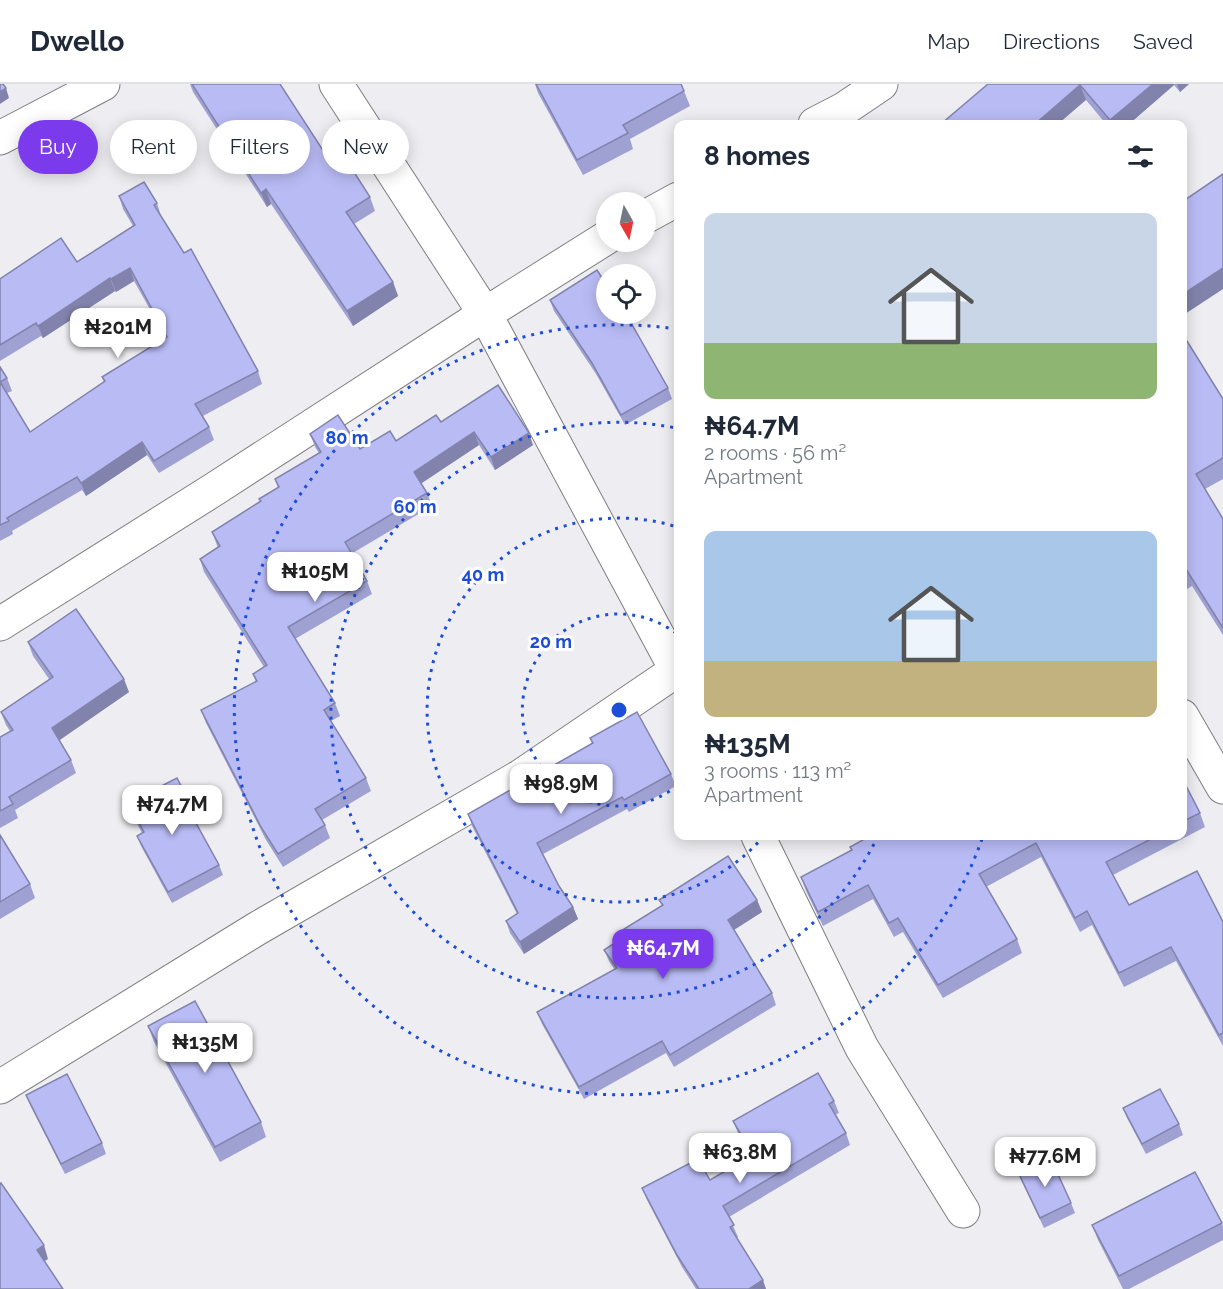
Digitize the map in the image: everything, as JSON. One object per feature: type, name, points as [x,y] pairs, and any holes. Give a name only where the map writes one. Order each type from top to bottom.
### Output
[{"type":"street","points":[[0,138],[103,84]]},
{"type":"street","points":[[336,84],[485,314],[674,665]]},
{"type":"street","points":[[848,117],[881,84]]},
{"type":"street","points":[[656,210],[674,201]]},
{"type":"street","points":[[0,624],[596,244]]},
{"type":"street","points":[[0,1087],[258,928],[521,776],[674,673]]},
{"type":"street","points":[[1187,725],[1223,787]]},
{"type":"street","points":[[760,840],[862,1048],[963,1210]]},
{"type":"building","points":[[0,84],[6,88],[0,92]]},
{"type":"building","points":[[192,84],[280,84],[303,120],[215,120]]},
{"type":"building","points":[[536,84],[681,84],[684,91],[623,125],[628,133],[577,160]]},
{"type":"building","points":[[988,84],[1153,84],[1110,120],[1080,85],[1040,120],[946,120]]},
{"type":"building","points":[[310,130],[322,149],[322,174],[355,174],[370,197],[346,212],[393,282],[347,311],[266,189],[261,193],[249,174],[310,174]]},
{"type":"building","points":[[1223,174],[1223,268],[1187,292],[1187,199]]},
{"type":"building","points":[[144,182],[157,203],[154,205],[184,253],[191,249],[258,371],[195,404],[209,427],[154,461],[142,442],[81,483],[77,477],[7,518],[9,521],[0,525],[0,382],[30,432],[105,381],[102,377],[167,337],[130,268],[110,278],[38,326],[36,323],[0,345],[0,279],[61,238],[77,262],[135,225],[119,196]]},
{"type":"building","points":[[596,271],[596,324],[632,324],[668,388],[621,415],[592,363],[550,300]]},
{"type":"building","points":[[1187,341],[1223,399],[1223,458],[1196,474],[1223,519],[1223,628],[1187,571]]},
{"type":"building","points":[[0,367],[7,378],[0,382]]},
{"type":"building","points":[[498,385],[529,433],[491,457],[474,432],[414,472],[427,493],[345,542],[367,581],[288,627],[335,703],[324,710],[366,778],[315,809],[325,825],[278,854],[261,827],[201,710],[257,681],[253,674],[267,665],[200,559],[220,546],[212,532],[279,487],[275,479],[321,452],[310,434],[338,415],[360,449],[390,431],[396,441],[436,415],[441,422]]},
{"type":"building","points":[[76,609],[124,679],[52,728],[71,760],[9,797],[13,804],[0,811],[0,737],[13,730],[1,712],[53,677],[28,642]]},
{"type":"building","points":[[637,712],[671,774],[624,800],[622,797],[537,843],[559,886],[573,907],[520,942],[506,921],[518,913],[468,814],[593,743],[590,738]]},
{"type":"building","points":[[177,778],[189,801],[185,803],[219,865],[168,892],[137,836],[144,832],[128,803]]},
{"type":"building","points":[[1187,788],[1200,813],[1187,820]]},
{"type":"building","points":[[0,835],[30,884],[0,902]]},
{"type":"building","points":[[863,840],[1149,840],[1106,862],[1129,905],[1197,871],[1223,922],[1223,1033],[1219,1035],[1171,947],[1119,973],[1087,911],[1075,918],[1036,843],[979,874],[1017,939],[938,985],[898,918],[889,923],[868,885],[818,912],[801,877],[852,850],[850,847]]},
{"type":"building","points":[[728,856],[757,900],[728,920],[772,993],[670,1055],[662,1041],[579,1087],[537,1012],[617,968],[604,950],[627,935],[624,929],[663,905],[659,900]]},
{"type":"building","points":[[195,1001],[261,1122],[215,1147],[148,1026]]},
{"type":"building","points":[[818,1073],[834,1101],[829,1104],[846,1133],[723,1206],[734,1225],[730,1227],[763,1280],[749,1289],[699,1289],[677,1255],[642,1188],[698,1159],[710,1180],[753,1155],[733,1121]]},
{"type":"building","points":[[67,1074],[102,1143],[61,1164],[26,1095]]},
{"type":"building","points":[[1160,1089],[1179,1124],[1142,1144],[1123,1108]]},
{"type":"building","points":[[1051,1159],[1071,1203],[1040,1218],[1019,1174]]},
{"type":"building","points":[[1195,1172],[1222,1223],[1119,1276],[1092,1225]]},
{"type":"building","points":[[0,1183],[44,1245],[37,1250],[63,1289],[0,1289]]}]
